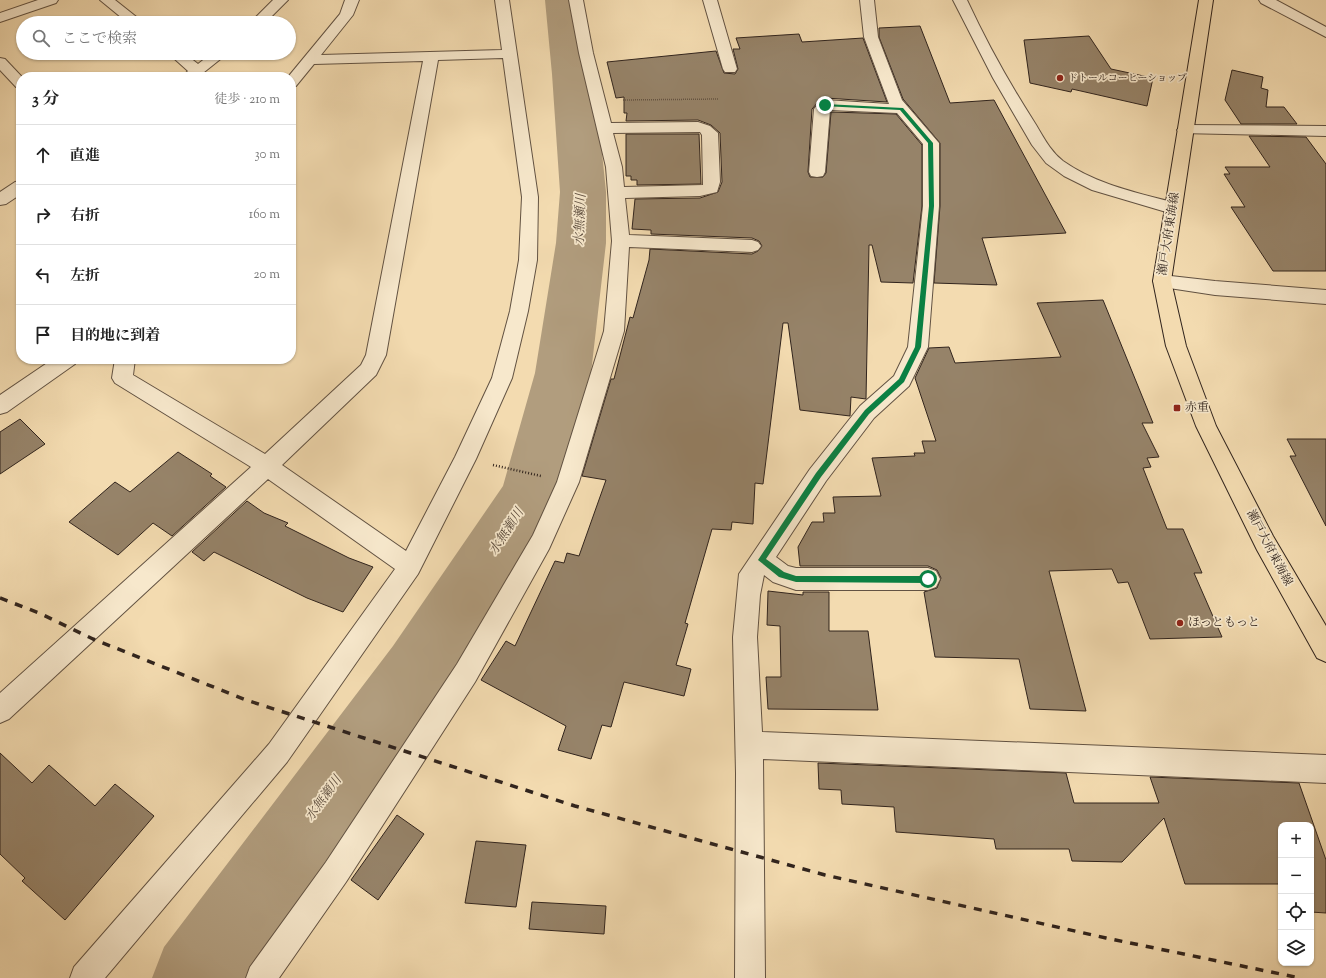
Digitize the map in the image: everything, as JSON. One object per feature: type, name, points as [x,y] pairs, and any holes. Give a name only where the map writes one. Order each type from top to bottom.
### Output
[{"type":"main road","name":"瀬戸大府東海線","points":[[1206,0],[1162,281],[1176,346],[1206,426],[1265,543],[1326,650]]},
{"type":"street","points":[[0,18],[51,0]]},
{"type":"street","points":[[107,0],[128,16]]},
{"type":"street","points":[[264,16],[281,0]]},
{"type":"street","points":[[296,78],[312,60],[346,15],[352,0]]},
{"type":"street","points":[[85,978],[278,753],[410,567],[465,459],[502,378],[523,289],[528,260],[530,197],[502,0]]},
{"type":"street","points":[[261,978],[336,872],[466,673],[542,542],[568,482],[614,331],[621,241],[617,193],[605,128],[586,52],[576,0]]},
{"type":"street","points":[[710,0],[730,69]]},
{"type":"street","points":[[750,978],[749,745],[745,662],[748,589],[751,574],[818,475],[867,412],[902,381],[918,347],[931,206],[931,143],[895,101],[871,38],[867,0]]},
{"type":"street","points":[[960,0],[977,37],[1044,152],[1057,164],[1090,182],[1173,208]]},
{"type":"street","points":[[1266,0],[1326,33]]},
{"type":"street","points":[[312,60],[509,54]]},
{"type":"street","points":[[0,710],[267,466],[369,370],[376,355],[431,57]]},
{"type":"street","points":[[181,60],[191,72]]},
{"type":"street","points":[[196,72],[212,60]]},
{"type":"street","points":[[0,62],[16,79]]},
{"type":"street","points":[[817,172],[822,109],[825,105],[901,109]]},
{"type":"street","points":[[605,128],[698,127],[705,129],[710,133],[711,188],[700,191],[617,193]]},
{"type":"street","points":[[1185,130],[1326,131]]},
{"type":"street","points":[[0,200],[16,189]]},
{"type":"street","points":[[621,241],[752,246]]},
{"type":"street","points":[[1162,281],[1215,288],[1326,297]]},
{"type":"street","points":[[0,406],[61,364]]},
{"type":"street","points":[[124,364],[122,378],[267,466],[410,567]]},
{"type":"street","points":[[761,560],[781,574],[796,579],[928,579]]},
{"type":"street","points":[[749,745],[1326,769]]},
{"type":"path","points":[[598,100],[718,99]]},
{"type":"path","points":[[487,464],[541,476]]},
{"type":"building","points":[[920,26],[950,103],[994,100],[1066,233],[982,238],[997,285],[934,283],[940,206],[940,143],[903,99],[879,37],[879,28]]},
{"type":"building","points":[[799,34],[802,42],[863,38],[887,102],[825,98],[819,101],[812,109],[808,172],[810,177],[823,177],[826,173],[831,112],[896,114],[922,145],[922,206],[913,283],[881,282],[872,245],[869,245],[866,399],[851,397],[850,416],[800,410],[788,323],[783,323],[763,484],[755,483],[753,524],[732,522],[731,530],[712,529],[685,623],[688,624],[676,665],[691,669],[684,696],[624,682],[611,727],[602,725],[591,759],[558,750],[566,726],[481,680],[506,641],[515,646],[555,561],[564,563],[567,553],[579,556],[606,480],[582,476],[611,379],[614,379],[630,317],[633,318],[649,260],[650,249],[752,254],[758,251],[762,246],[759,241],[752,238],[651,234],[651,230],[632,229],[635,199],[700,198],[718,192],[722,182],[720,133],[711,125],[698,120],[626,121],[627,113],[624,113],[624,97],[616,98],[607,62],[716,51],[724,73],[735,74],[738,69],[733,49],[740,49],[736,38]]},
{"type":"building","points":[[1089,36],[1111,69],[1153,78],[1147,106],[1072,89],[1071,92],[1030,83],[1024,40]]},
{"type":"building","points":[[1232,70],[1263,77],[1261,88],[1268,90],[1266,107],[1284,107],[1297,124],[1241,124],[1225,100]]},
{"type":"building","points":[[626,134],[699,134],[701,184],[637,185],[637,180],[631,180],[631,176],[626,176]]},
{"type":"building","points":[[1249,136],[1306,137],[1326,164],[1326,271],[1273,271],[1231,207],[1245,207],[1224,174],[1230,174],[1225,167],[1270,167]]},
{"type":"building","points":[[1103,300],[1153,423],[1142,423],[1159,457],[1147,458],[1151,467],[1143,468],[1167,529],[1183,529],[1202,573],[1194,573],[1222,637],[1150,639],[1128,582],[1118,583],[1112,569],[1049,571],[1086,711],[1030,709],[1019,659],[935,657],[924,592],[937,588],[941,578],[937,570],[928,566],[800,566],[798,547],[812,522],[824,522],[823,513],[835,513],[833,497],[881,496],[872,458],[915,456],[914,453],[925,453],[922,441],[936,441],[915,378],[929,348],[949,347],[955,363],[1061,357],[1037,303]]},
{"type":"building","points":[[20,419],[45,444],[0,474],[0,432]]},
{"type":"building","points":[[1287,439],[1326,439],[1326,526],[1290,456],[1296,456]]},
{"type":"building","points":[[178,452],[212,474],[210,476],[226,487],[172,536],[153,523],[118,555],[69,522],[115,482],[130,492]]},
{"type":"building","points":[[247,501],[264,513],[288,523],[285,526],[349,558],[373,567],[343,612],[307,598],[214,552],[204,561],[192,552]]},
{"type":"building","points":[[768,591],[803,595],[803,592],[829,592],[829,631],[868,631],[878,710],[768,709],[766,677],[781,677],[780,626],[767,625]]},
{"type":"building","points":[[0,753],[32,783],[49,765],[95,806],[115,784],[154,816],[65,920],[22,881],[25,878],[0,854]]},
{"type":"building","points":[[818,763],[1066,773],[1074,803],[1159,803],[1150,777],[1299,783],[1313,822],[1278,822],[1278,884],[1185,884],[1164,818],[1122,862],[1072,861],[1069,849],[996,849],[994,839],[896,832],[894,807],[842,804],[841,790],[819,789]]},
{"type":"building","points":[[397,815],[424,834],[378,900],[351,880]]},
{"type":"building","points":[[1314,826],[1326,860],[1326,913],[1314,912]]},
{"type":"building","points":[[476,841],[526,845],[516,907],[465,903]]},
{"type":"building","points":[[532,902],[606,906],[604,934],[529,929]]},
{"type":"waterway","name":"水無瀬川","points":[[195,978],[418,670],[531,495],[563,373],[581,243],[583,192],[573,74],[564,0]]},
{"type":"railway","points":[[0,598],[39,613],[93,639],[246,700],[575,806],[825,875],[1106,938],[1300,978]]},
{"type":"place","name":"ドトールコーヒーショップ","points":[[1060,78]]},
{"type":"place","name":"赤重","points":[[1177,408]]},
{"type":"place","name":"ほっともっと","points":[[1180,623]]},
{"type":"route","points":[[825,105],[901,109],[931,143],[931,206],[918,347],[902,381],[867,412],[818,475],[761,560],[781,574],[796,579],[928,579]]}]
